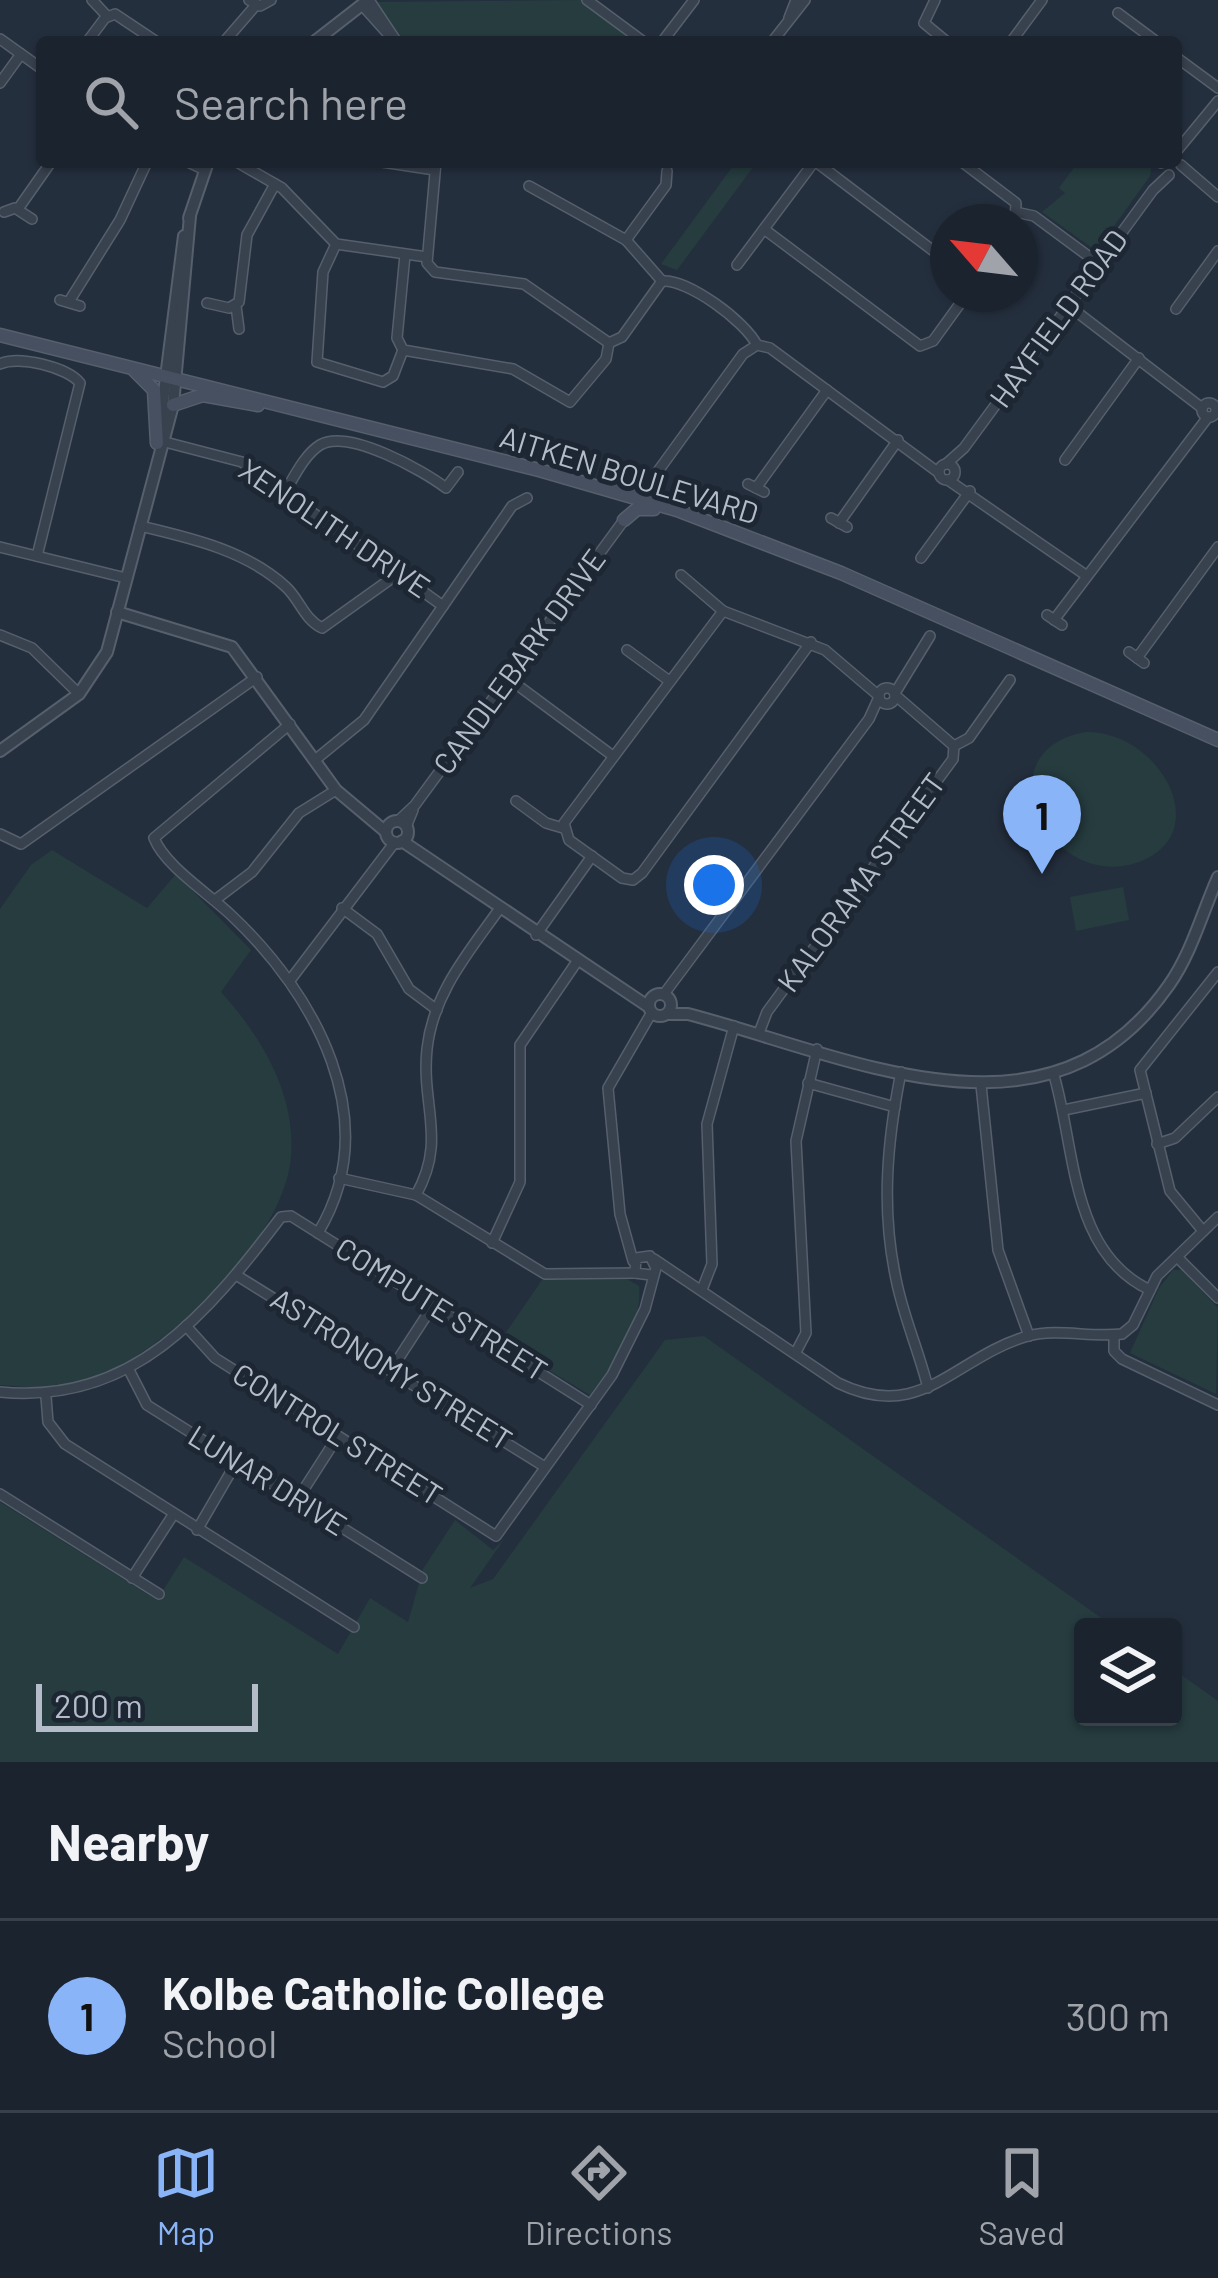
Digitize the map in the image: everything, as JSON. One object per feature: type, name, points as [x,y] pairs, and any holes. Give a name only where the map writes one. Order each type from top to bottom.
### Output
[{"type":"main road","name":"AITKEN BOULEVARD","points":[[0,335],[568,477],[667,507],[742,533],[1218,740]]},
{"type":"main road","points":[[122,364],[152,386],[161,442]]},
{"type":"main road","points":[[173,405],[203,395],[296,407]]},
{"type":"main road","points":[[568,477],[634,488],[653,478]]},
{"type":"main road","points":[[653,478],[651,494],[667,507]]},
{"type":"main road","points":[[616,491],[627,505],[624,520]]},
{"type":"main road","points":[[624,520],[646,507],[742,533]]},
{"type":"street","points":[[92,0],[107,16]]},
{"type":"street","points":[[228,36],[252,2],[272,0]]},
{"type":"street","points":[[587,0],[636,36]]},
{"type":"street","points":[[667,36],[694,0]]},
{"type":"street","points":[[787,22],[796,0]]},
{"type":"street","points":[[776,36],[805,0]]},
{"type":"street","points":[[935,0],[924,23],[940,36]]},
{"type":"street","points":[[1015,36],[1042,0]]},
{"type":"street","points":[[322,36],[366,2],[392,36]]},
{"type":"street","points":[[1118,13],[1148,36]]},
{"type":"street","points":[[92,36],[107,16],[118,15],[148,36]]},
{"type":"street","points":[[0,39],[36,65]]},
{"type":"street","points":[[0,83],[21,54]]},
{"type":"street","points":[[1182,61],[1218,88]]},
{"type":"street","name":"HAYFIELD ROAD","points":[[1182,150],[1218,101]]},
{"type":"street","points":[[4,212],[18,209],[47,168]]},
{"type":"street","points":[[70,302],[120,220],[144,168]]},
{"type":"street","points":[[2,746],[79,694],[103,661],[155,471],[172,376],[190,216],[206,168]]},
{"type":"street","points":[[247,168],[275,184],[335,244],[427,257]]},
{"type":"street","points":[[435,168],[429,268],[508,279],[531,287],[609,343]]},
{"type":"street","points":[[626,241],[668,182],[664,168]]},
{"type":"street","points":[[667,171],[672,168]]},
{"type":"street","points":[[737,265],[810,168]]},
{"type":"street","points":[[823,168],[930,248]]},
{"type":"street","points":[[970,168],[1016,204]]},
{"type":"street","name":"HAYFIELD ROAD","points":[[948,471],[1167,168]]},
{"type":"street","points":[[1176,168],[1218,197]]},
{"type":"street","points":[[239,328],[236,306],[248,236],[275,184]]},
{"type":"street","points":[[529,186],[626,241],[662,281],[680,283],[744,329],[753,345],[948,471],[1087,576]]},
{"type":"street","points":[[18,209],[32,219]]},
{"type":"street","points":[[1038,219],[1099,264]]},
{"type":"street","points":[[764,229],[920,346],[933,341],[954,312]]},
{"type":"street","points":[[335,244],[323,272],[317,362],[383,382],[391,378],[403,350],[397,338],[405,255]]},
{"type":"street","points":[[1176,309],[1218,251]]},
{"type":"street","points":[[609,343],[622,338],[662,281]]},
{"type":"street","points":[[207,302],[236,306]]},
{"type":"street","points":[[1055,620],[1212,409],[1069,306]]},
{"type":"street","points":[[403,350],[514,369],[566,402],[577,398],[606,359],[609,343]]},
{"type":"street","points":[[653,478],[753,345]]},
{"type":"street","points":[[1065,460],[1139,358]]},
{"type":"street","points":[[0,364],[14,359],[74,375],[80,383],[37,556]]},
{"type":"street","points":[[161,442],[173,405],[172,376]]},
{"type":"street","points":[[756,488],[827,389]]},
{"type":"street","points":[[839,522],[898,440]]},
{"type":"street","points":[[285,492],[318,446],[334,441],[404,459],[446,488],[458,472]]},
{"type":"street","name":"XENOLITH DRIVE","points":[[161,442],[242,462],[443,606],[364,720],[315,760]]},
{"type":"street","points":[[932,564],[919,557],[970,491]]},
{"type":"street","points":[[443,606],[512,506],[527,498]]},
{"type":"street","name":"CANDLEBARK DRIVE","points":[[291,979],[624,520]]},
{"type":"street","points":[[140,526],[242,556],[288,588],[311,622],[322,628],[399,573]]},
{"type":"street","points":[[0,547],[126,578]]},
{"type":"street","points":[[1137,658],[1218,547]]},
{"type":"street","points":[[563,828],[723,611],[682,574]]},
{"type":"street","name":"KALORAMA STREET","points":[[723,611],[811,642],[954,746],[953,758],[772,1007],[762,1034]]},
{"type":"street","points":[[117,612],[232,647],[335,790],[576,963],[661,1005],[901,1072],[981,1085],[1053,1072],[1110,1044],[1154,1005],[1181,964],[1218,877]]},
{"type":"street","points":[[0,635],[32,648],[79,694]]},
{"type":"street","points":[[647,1300],[639,1264],[625,1236],[608,1088],[646,1025],[930,636]]},
{"type":"street","points":[[516,801],[545,823],[563,828],[569,840],[622,878],[637,878],[811,642]]},
{"type":"street","points":[[626,650],[668,680]]},
{"type":"street","points":[[0,834],[21,844],[257,677]]},
{"type":"street","points":[[508,678],[613,756]]},
{"type":"street","points":[[954,746],[969,738],[1010,680]]},
{"type":"street","points":[[290,724],[154,838],[291,979],[316,1018],[336,1072],[343,1112],[339,1178],[318,1233]]},
{"type":"street","points":[[215,900],[252,872],[299,813],[335,790]]},
{"type":"street","points":[[536,935],[592,856]]},
{"type":"street","points":[[342,908],[377,934],[409,989],[437,1010]]},
{"type":"street","points":[[416,1195],[434,1150],[427,1047],[437,1010],[454,973],[500,908]]},
{"type":"street","points":[[1202,915],[1218,921]]},
{"type":"street","points":[[492,1243],[520,1183],[520,1046],[576,963]]},
{"type":"street","points":[[1203,1231],[1171,1191],[1141,1063],[1218,972]]},
{"type":"street","points":[[703,1287],[712,1264],[706,1124],[734,1026]]},
{"type":"street","points":[[796,1352],[806,1333],[796,1160],[817,1049]]},
{"type":"street","points":[[901,1072],[886,1208],[896,1280],[928,1388]]},
{"type":"street","points":[[1053,1072],[1089,1226],[1110,1262],[1150,1290]]},
{"type":"street","points":[[808,1083],[895,1107]]},
{"type":"street","points":[[981,1085],[998,1250],[1029,1336]]},
{"type":"street","points":[[1064,1110],[1146,1093]]},
{"type":"street","points":[[1157,1144],[1175,1138],[1218,1097]]},
{"type":"street","points":[[339,1178],[416,1195],[545,1274],[612,1275],[639,1264],[678,1271],[838,1383],[870,1396],[899,1397],[928,1388],[1029,1336],[1114,1336],[1133,1325],[1150,1290],[1218,1216]]},
{"type":"street","name":"COMPUTE STREET","points":[[236,1275],[281,1217],[291,1216],[590,1405]]},
{"type":"street","points":[[1177,1257],[1218,1298]]},
{"type":"street","points":[[639,1264],[652,1274],[678,1271]]},
{"type":"street","points":[[639,1264],[652,1274]]},
{"type":"street","points":[[545,1467],[625,1354],[652,1274]]},
{"type":"street","points":[[0,1393],[46,1397],[82,1390],[128,1370],[186,1325],[236,1275]]},
{"type":"street","name":"ASTRONOMY STREET","points":[[236,1275],[545,1467]]},
{"type":"street","points":[[392,1370],[432,1306]]},
{"type":"street","name":"CONTROL STREET","points":[[186,1325],[215,1358],[496,1536],[545,1467]]},
{"type":"street","points":[[1114,1336],[1114,1351],[1122,1359],[1218,1405]]},
{"type":"street","name":"LUNAR DRIVE","points":[[128,1370],[146,1405],[422,1578]]},
{"type":"street","points":[[46,1397],[55,1436],[353,1627]]},
{"type":"street","points":[[297,1500],[338,1436]]},
{"type":"street","points":[[197,1530],[236,1462]]},
{"type":"street","points":[[0,1494],[159,1594]]},
{"type":"street","points":[[133,1578],[173,1515]]},
{"type":"green space","points":[[581,0],[629,36],[398,36],[377,2]]},
{"type":"green space","points":[[732,168],[753,168],[677,270],[661,264]]},
{"type":"green space","points":[[1074,168],[1151,168],[1099,247],[1092,248],[1042,212],[1065,193],[1059,188]]},
{"type":"green space","points":[[1086,732],[1113,736],[1137,748],[1170,787],[1176,809],[1173,831],[1160,849],[1136,863],[1104,866],[1076,857],[1053,839],[1038,815],[1032,789],[1037,764],[1054,744]]},
{"type":"green space","points":[[52,850],[147,908],[176,874],[251,950],[221,992],[250,1027],[282,1088],[291,1156],[283,1190],[266,1226],[211,1296],[177,1326],[141,1353],[73,1384],[0,1385],[0,909],[31,865]]},
{"type":"green space","points":[[1123,887],[1129,920],[1076,931],[1070,897]]},
{"type":"green space","points":[[1173,1270],[1182,1270],[1218,1308],[1216,1394],[1130,1353],[1159,1288]]},
{"type":"green space","points":[[627,1279],[639,1286],[636,1316],[625,1344],[590,1395],[500,1341],[542,1280]]},
{"type":"green space","points":[[704,1336],[1101,1618],[1074,1618],[1074,1726],[1182,1726],[1182,1675],[1218,1701],[1218,1762],[0,1762],[0,1502],[157,1600],[184,1557],[338,1654],[370,1598],[408,1622],[423,1569],[455,1520],[493,1550],[505,1538],[470,1588],[493,1579],[665,1340]]},
{"type":"place","name":"Kolbe Catholic College","points":[[1042,874]]}]
